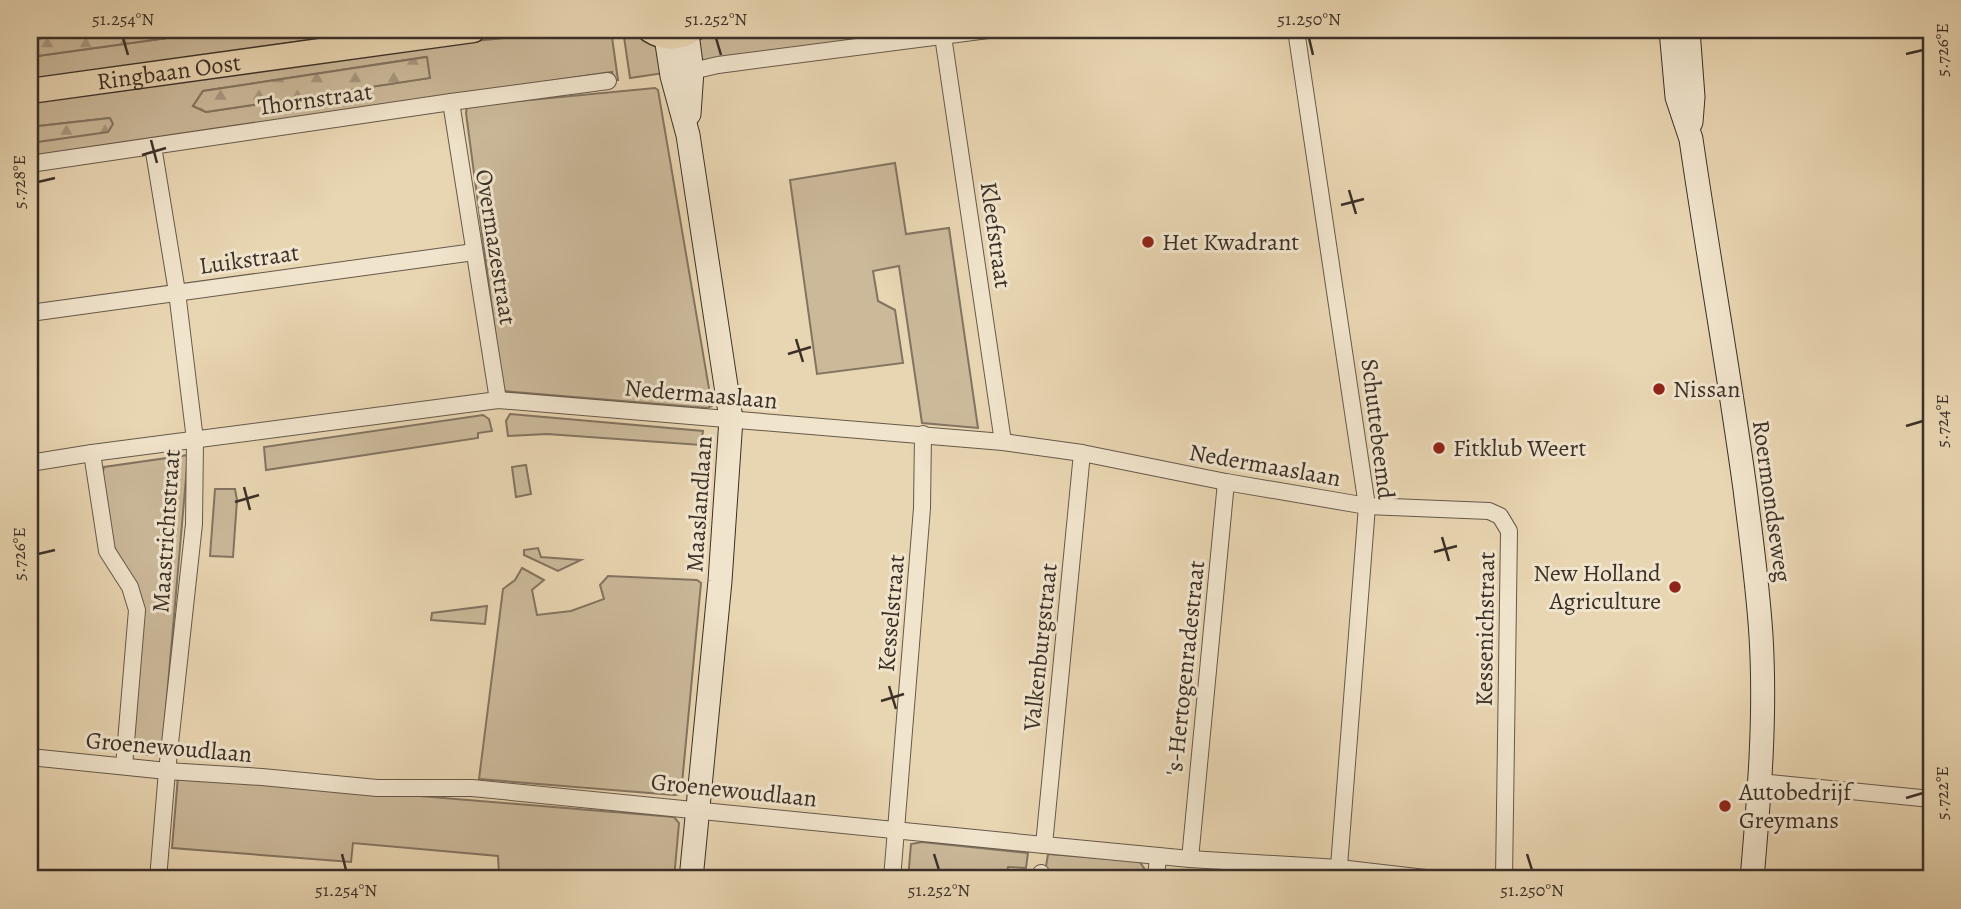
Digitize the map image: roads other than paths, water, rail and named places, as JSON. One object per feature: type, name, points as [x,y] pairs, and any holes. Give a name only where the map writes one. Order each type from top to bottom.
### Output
[{"type":"main road","name":"Ringbaan Oost","points":[[30,91],[473,30]]},
{"type":"street","points":[[692,71],[988,30]]},
{"type":"street","name":"Schuttebeemd","points":[[1296,30],[1367,506],[1338,874]]},
{"type":"street","name":"Roermondseweg","points":[[1671,30],[1677,97],[1690,132],[1736,425],[1756,577],[1763,712],[1752,879]]},
{"type":"street","name":"Roermondseweg","points":[[1688,30],[1693,97],[1690,132]]},
{"type":"street","name":"Maaslandlaan","points":[[674,33],[692,71],[688,135]]},
{"type":"street","name":"Maaslandlaan","points":[[674,33],[672,76],[688,135],[731,419],[720,581],[691,879]]},
{"type":"street","name":"Kleefstraat","points":[[943,36],[1003,442]]},
{"type":"street","name":"Thornstraat","points":[[30,164],[608,81]]},
{"type":"street","name":"Overmazestraat","points":[[451,102],[498,400]]},
{"type":"street","name":"Maastrichtstraat","points":[[153,146],[177,292],[195,440],[194,524],[158,879]]},
{"type":"street","name":"Luikstraat","points":[[30,313],[474,252]]},
{"type":"street","name":"Nedermaaslaan","points":[[30,463],[498,400],[1003,442],[1082,453],[1226,482],[1367,506]]},
{"type":"street","name":"Kesselstraat","points":[[892,879],[922,508],[923,435]]},
{"type":"street","name":"Maastrichtstraat","points":[[92,453],[107,551],[130,587],[137,610],[124,766]]},
{"type":"street","name":"Valkenburgstraat","points":[[1044,845],[1082,453]]},
{"type":"street","name":"'s-Hertogenradestraat","points":[[1190,859],[1226,482]]},
{"type":"street","name":"Kessenichstraat","points":[[1367,506],[1489,511],[1500,516],[1508,531],[1504,879]]},
{"type":"street","name":"Groenewoudlaan","points":[[30,757],[377,788],[472,788],[1338,874],[1434,879]]},
{"type":"street","points":[[1760,782],[1931,799]]},
{"type":"street","points":[[1156,879],[1158,856]]},
{"type":"place","name":"Het Kwadrant","points":[[1148,242]]},
{"type":"place","name":"Nissan","points":[[1659,389]]},
{"type":"place","name":"Fitklub Weert","points":[[1439,448]]},
{"type":"place","name":"New Holland Agriculture","points":[[1675,587]]},
{"type":"place","name":"Autobedrijf Greymans","points":[[1725,806]]}]
